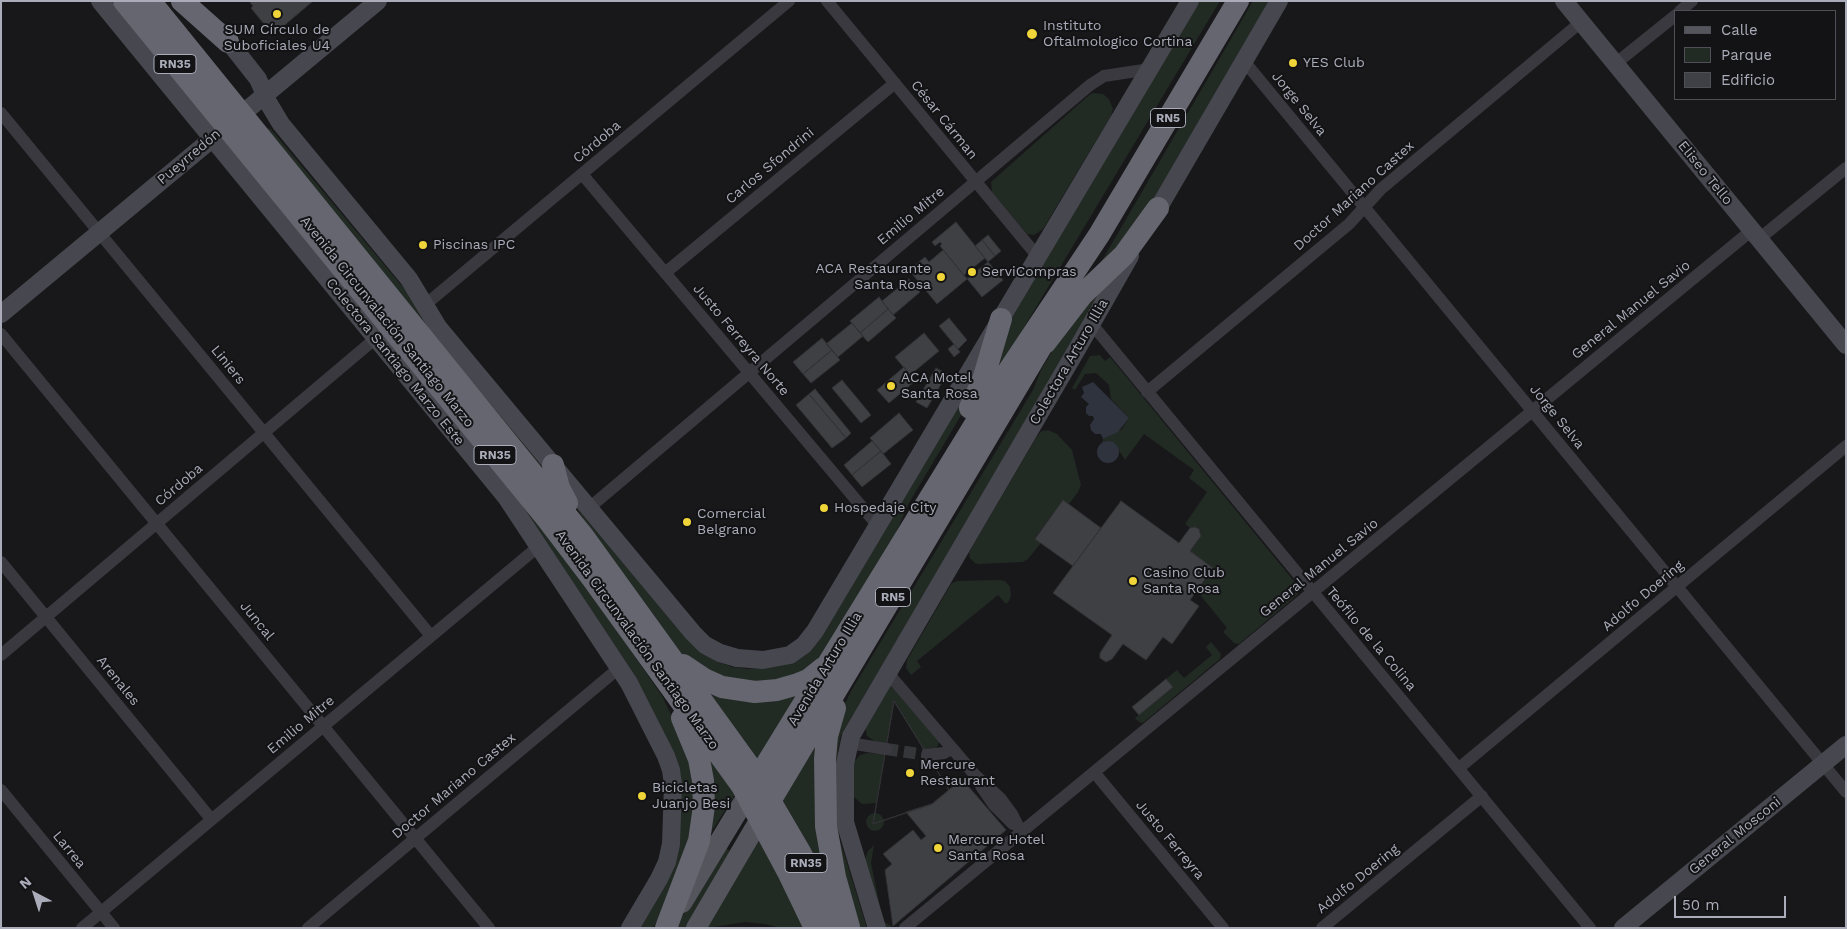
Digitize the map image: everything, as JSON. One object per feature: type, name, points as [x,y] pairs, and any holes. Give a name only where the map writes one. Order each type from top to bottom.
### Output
[{"type":"highway","points":[[119,1],[153,36]]},
{"type":"highway","name":"Avenida Circunvalación Santiago Marzo","points":[[124,1],[548,520],[619,601],[652,632],[765,809],[804,858],[838,928]]},
{"type":"highway","name":"Avenida Circunvalación Santiago Marzo","points":[[150,1],[227,126]]},
{"type":"highway","points":[[182,1],[228,42]]},
{"type":"highway","name":"Avenida Arturo Illia","points":[[765,809],[848,652],[887,567],[1001,382],[1099,235],[1238,1]]},
{"type":"highway","points":[[1037,354],[1082,295],[1116,264],[1158,208]]},
{"type":"highway","name":"Avenida Arturo Illia","points":[[752,788],[848,652],[1037,354],[1099,235]]},
{"type":"highway","points":[[887,567],[918,496],[976,397],[1001,319]]},
{"type":"highway","points":[[553,465],[564,498],[681,716],[696,748],[702,770],[704,806],[699,841],[667,928]]},
{"type":"highway","name":"Avenida Circunvalación Santiago Marzo","points":[[619,601],[725,761],[752,788]]},
{"type":"highway","points":[[652,632],[680,663],[695,674],[722,687],[744,692],[766,692],[798,684],[817,674],[848,652]]},
{"type":"highway","points":[[848,652],[827,736],[824,773],[828,840],[835,877],[850,928]]},
{"type":"highway","name":"Avenida Circunvalación Santiago Marzo","points":[[765,809],[815,928]]},
{"type":"main road","name":"Avenida Arturo Illia","points":[[667,928],[752,788]]},
{"type":"main road","name":"Avenida Arturo Illia","points":[[696,928],[765,809]]},
{"type":"street","name":"Colectora Santiago Marzo Este","points":[[100,1],[227,126],[376,338],[506,496],[620,668],[669,763],[673,784],[671,844],[667,862],[630,928]]},
{"type":"street","points":[[195,1],[254,73],[281,124],[409,279],[438,327],[693,633],[713,650],[737,658],[755,660],[790,655],[804,645],[815,631],[1190,1]]},
{"type":"street","name":"Pueyrredón","points":[[1,314],[378,1]]},
{"type":"street","name":"Córdoba","points":[[425,305],[789,1]]},
{"type":"street","name":"César Cárman","points":[[827,1],[1038,257]]},
{"type":"street","name":"Colectora Arturo Illia","points":[[849,743],[857,723],[1279,1]]},
{"type":"street","name":"Eliseo Tello","points":[[1564,1],[1846,345]]},
{"type":"street","points":[[1681,10],[1692,1]]},
{"type":"street","points":[[1615,64],[1674,17]]},
{"type":"street","name":"Doctor Mariano Castex","points":[[1147,392],[1348,224],[1382,190],[1581,22]]},
{"type":"street","name":"Jorge Selva","points":[[1244,60],[1846,792]]},
{"type":"street","name":"Emilio Mitre","points":[[589,508],[1094,82],[1104,76],[1150,69]]},
{"type":"street","name":"Carlos Sfondrini","points":[[665,273],[895,83]]},
{"type":"street","name":"Liniers","points":[[1,113],[431,636]]},
{"type":"street","name":"General Manuel Savio","points":[[904,928],[1532,411],[1755,235],[1846,168]]},
{"type":"street","name":"Justo Ferreyra Norte","points":[[582,174],[878,526]]},
{"type":"street","name":"Teófilo de la Colina","points":[[1091,324],[1590,928]]},
{"type":"street","name":"Juncal","points":[[1,334],[489,928]]},
{"type":"street","name":"Córdoba","points":[[1,655],[376,338]]},
{"type":"street","name":"Adolfo Doering","points":[[1459,768],[1846,446]]},
{"type":"street","name":"Emilio Mitre","points":[[82,928],[538,546]]},
{"type":"street","name":"Arenales","points":[[1,562],[211,820]]},
{"type":"street","name":"Doctor Mariano Castex","points":[[308,928],[620,668]]},
{"type":"street","points":[[887,672],[975,775],[994,805],[1021,832]]},
{"type":"street","points":[[876,928],[845,822],[845,764],[849,743],[886,749]]},
{"type":"street","name":"General Mosconi","points":[[1623,928],[1846,745]]},
{"type":"street","points":[[927,755],[944,753],[952,749]]},
{"type":"street","name":"Justo Ferreyra","points":[[1094,772],[1223,928]]},
{"type":"street","name":"Larrea","points":[[1,790],[114,928]]},
{"type":"street","name":"Adolfo Doering","points":[[1322,928],[1482,796]]},
{"type":"green space","points":[[1200,1],[1220,1],[993,379],[1013,314],[1018,304]]},
{"type":"green space","points":[[1253,1],[1270,1],[1128,242],[1090,281]]},
{"type":"green space","points":[[1093,93],[1103,94],[1109,99],[1113,109],[1111,116],[1043,229],[1034,235],[1027,234],[992,192],[991,182]]},
{"type":"green space","points":[[266,128],[271,129],[407,292],[541,461],[554,486]]},
{"type":"green space","points":[[229,147],[565,555],[662,696],[690,757],[695,818],[675,889],[653,928],[637,928],[667,879],[679,785],[626,665]]},
{"type":"green space","points":[[1109,276],[1089,309],[1071,346],[841,735],[838,750],[837,823],[839,837],[867,928],[857,928],[836,848],[833,751],[842,710],[851,691],[1033,390],[1041,370],[1079,306]]},
{"type":"green space","points":[[1100,355],[1105,361],[1110,357],[1298,586],[1299,592],[1296,596],[1239,644],[1234,643],[1223,632],[1227,628],[1197,591],[1213,568],[1190,551],[1200,538],[1201,533],[1197,527],[1190,528],[1185,524],[1207,492],[1189,478],[1194,470],[1144,434],[1125,460],[1115,444],[1105,441],[1102,443],[1103,439],[1122,429],[1129,418],[1111,399],[1109,385],[1096,373],[1085,374],[1075,390],[1072,388],[1090,356]]},
{"type":"green space","points":[[973,381],[966,407],[909,503],[888,551],[829,650],[796,676],[746,683],[701,670],[677,650],[624,582],[568,495],[698,650],[716,661],[732,667],[748,669],[779,666],[791,662]]},
{"type":"green space","points":[[1048,430],[1057,434],[1072,450],[1081,485],[1078,492],[1069,504],[1063,500],[1035,538],[1041,543],[1028,559],[1023,562],[975,563],[970,558],[969,552],[1037,436],[1042,431]]},
{"type":"green space","points":[[957,581],[1005,581],[1010,587],[1011,595],[1009,601],[1006,604],[998,595],[917,661],[921,667],[911,675],[906,668],[907,660],[951,584]]},
{"type":"green space","points":[[1211,642],[1221,654],[1220,659],[1144,722],[1138,721],[1135,718],[1173,687],[1166,679],[1177,670],[1184,678],[1212,655],[1206,647]]},
{"type":"green space","points":[[889,686],[938,739],[939,743],[936,749],[924,749],[894,702],[886,744],[876,742],[867,736],[865,727]]},
{"type":"green space","points":[[709,691],[799,692],[758,763]]},
{"type":"green space","points":[[819,734],[832,897],[781,798]]},
{"type":"green space","points":[[705,751],[736,793],[703,845]]},
{"type":"green space","points":[[867,753],[885,754],[876,803],[862,804],[854,797],[854,762],[860,755]]},
{"type":"green space","points":[[871,813],[879,813],[884,818],[882,829],[871,831],[866,826],[866,818]]},
{"type":"green space","points":[[760,834],[805,928],[781,928],[745,922],[707,928]]},
{"type":"green space","points":[[874,845],[871,863],[883,921],[894,928],[883,928],[865,859],[868,851]]},
{"type":"green space","points":[[726,848],[730,851],[687,928],[675,928]]},
{"type":"shaded area","points":[[1093,382],[1129,418],[1118,432],[1103,439],[1101,434],[1095,434],[1091,430],[1090,425],[1094,419],[1093,416],[1089,416],[1086,413],[1086,407],[1089,404],[1081,397],[1084,393],[1082,387]]},
{"type":"shaded area","points":[[1108,441],[1116,444],[1119,452],[1116,460],[1108,463],[1100,460],[1097,452],[1100,444]]},
{"type":"building","name":"SUM Círculo de Suboficiales U4","points":[[249,1],[313,1],[273,35],[251,8],[253,6]]},
{"type":"building","points":[[956,222],[988,262],[967,279],[940,246],[942,244],[940,242],[935,246],[932,242]]},
{"type":"building","points":[[988,235],[1001,251],[995,256],[982,240]]},
{"type":"building","points":[[982,240],[995,256],[988,262],[975,246]]},
{"type":"building","name":"ACA Restaurante Santa Rosa","points":[[943,250],[967,279],[937,304],[909,270],[925,257],[929,262]]},
{"type":"building","points":[[985,258],[1003,280],[982,297],[964,275]]},
{"type":"building","points":[[909,279],[920,292],[893,315],[882,301]]},
{"type":"building","points":[[879,297],[888,309],[860,333],[850,321]]},
{"type":"building","points":[[888,309],[896,318],[868,342],[860,333]]},
{"type":"building","points":[[949,318],[967,340],[958,349],[939,326]]},
{"type":"building","points":[[852,323],[863,336],[838,357],[826,344]]},
{"type":"building","points":[[924,333],[939,351],[910,375],[895,357]]},
{"type":"building","points":[[822,338],[832,350],[803,374],[793,362]]},
{"type":"building","points":[[954,344],[960,352],[954,357],[948,349]]},
{"type":"building","points":[[832,350],[840,360],[811,383],[803,374]]},
{"type":"building","points":[[904,367],[915,381],[889,403],[877,390]]},
{"type":"building","points":[[936,368],[947,374],[927,408],[916,402]]},
{"type":"building","points":[[842,380],[871,415],[861,423],[832,388]]},
{"type":"building","points":[[815,389],[851,433],[846,438],[809,394]]},
{"type":"building","points":[[809,394],[846,438],[832,448],[796,405]]},
{"type":"building","points":[[899,413],[913,430],[883,454],[870,438]]},
{"type":"building","points":[[872,441],[881,451],[852,475],[844,465]]},
{"type":"building","points":[[881,451],[891,464],[862,487],[852,475]]},
{"type":"building","points":[[1063,500],[1101,528],[1073,566],[1035,539]]},
{"type":"building","name":"Casino Club Santa Rosa","points":[[1121,501],[1179,543],[1190,528],[1195,527],[1199,529],[1201,536],[1190,551],[1213,568],[1190,600],[1199,606],[1172,644],[1163,637],[1146,660],[1123,644],[1112,659],[1106,662],[1100,658],[1100,653],[1112,635],[1053,593]]},
{"type":"building","points":[[1166,679],[1173,687],[1139,715],[1132,707]]},
{"type":"building","name":"Mercure Restaurant","points":[[894,701],[949,790],[932,804],[873,824]]},
{"type":"building","name":"Mercure Restaurant","points":[[894,701],[949,790],[932,804],[873,824]]},
{"type":"building","name":"Mercure Hotel Santa Rosa","points":[[962,779],[1006,830],[893,926],[885,870],[892,864],[883,854],[913,830],[921,840],[926,836],[906,812],[932,804]]},
{"type":"tunnel","points":[[886,749],[927,755]]},
{"type":"place","name":"SUM Círculo de Suboficiales U4","points":[[277,14]]},
{"type":"place","name":"Instituto Oftalmologico Cortina","points":[[1032,34]]},
{"type":"place","name":"YES Club","points":[[1293,63]]},
{"type":"place","name":"Piscinas IPC","points":[[423,245]]},
{"type":"place","name":"ServiCompras","points":[[972,272]]},
{"type":"place","name":"ACA Restaurante Santa Rosa","points":[[941,277]]},
{"type":"place","name":"ACA Motel Santa Rosa","points":[[891,386]]},
{"type":"place","name":"Hospedaje City","points":[[824,508]]},
{"type":"place","name":"Comercial Belgrano","points":[[687,522]]},
{"type":"place","name":"Casino Club Santa Rosa","points":[[1133,581]]},
{"type":"place","name":"Mercure Restaurant","points":[[910,773]]},
{"type":"place","name":"Bicicletas Juanjo Besi","points":[[642,796]]},
{"type":"place","name":"Mercure Hotel Santa Rosa","points":[[938,848]]}]
